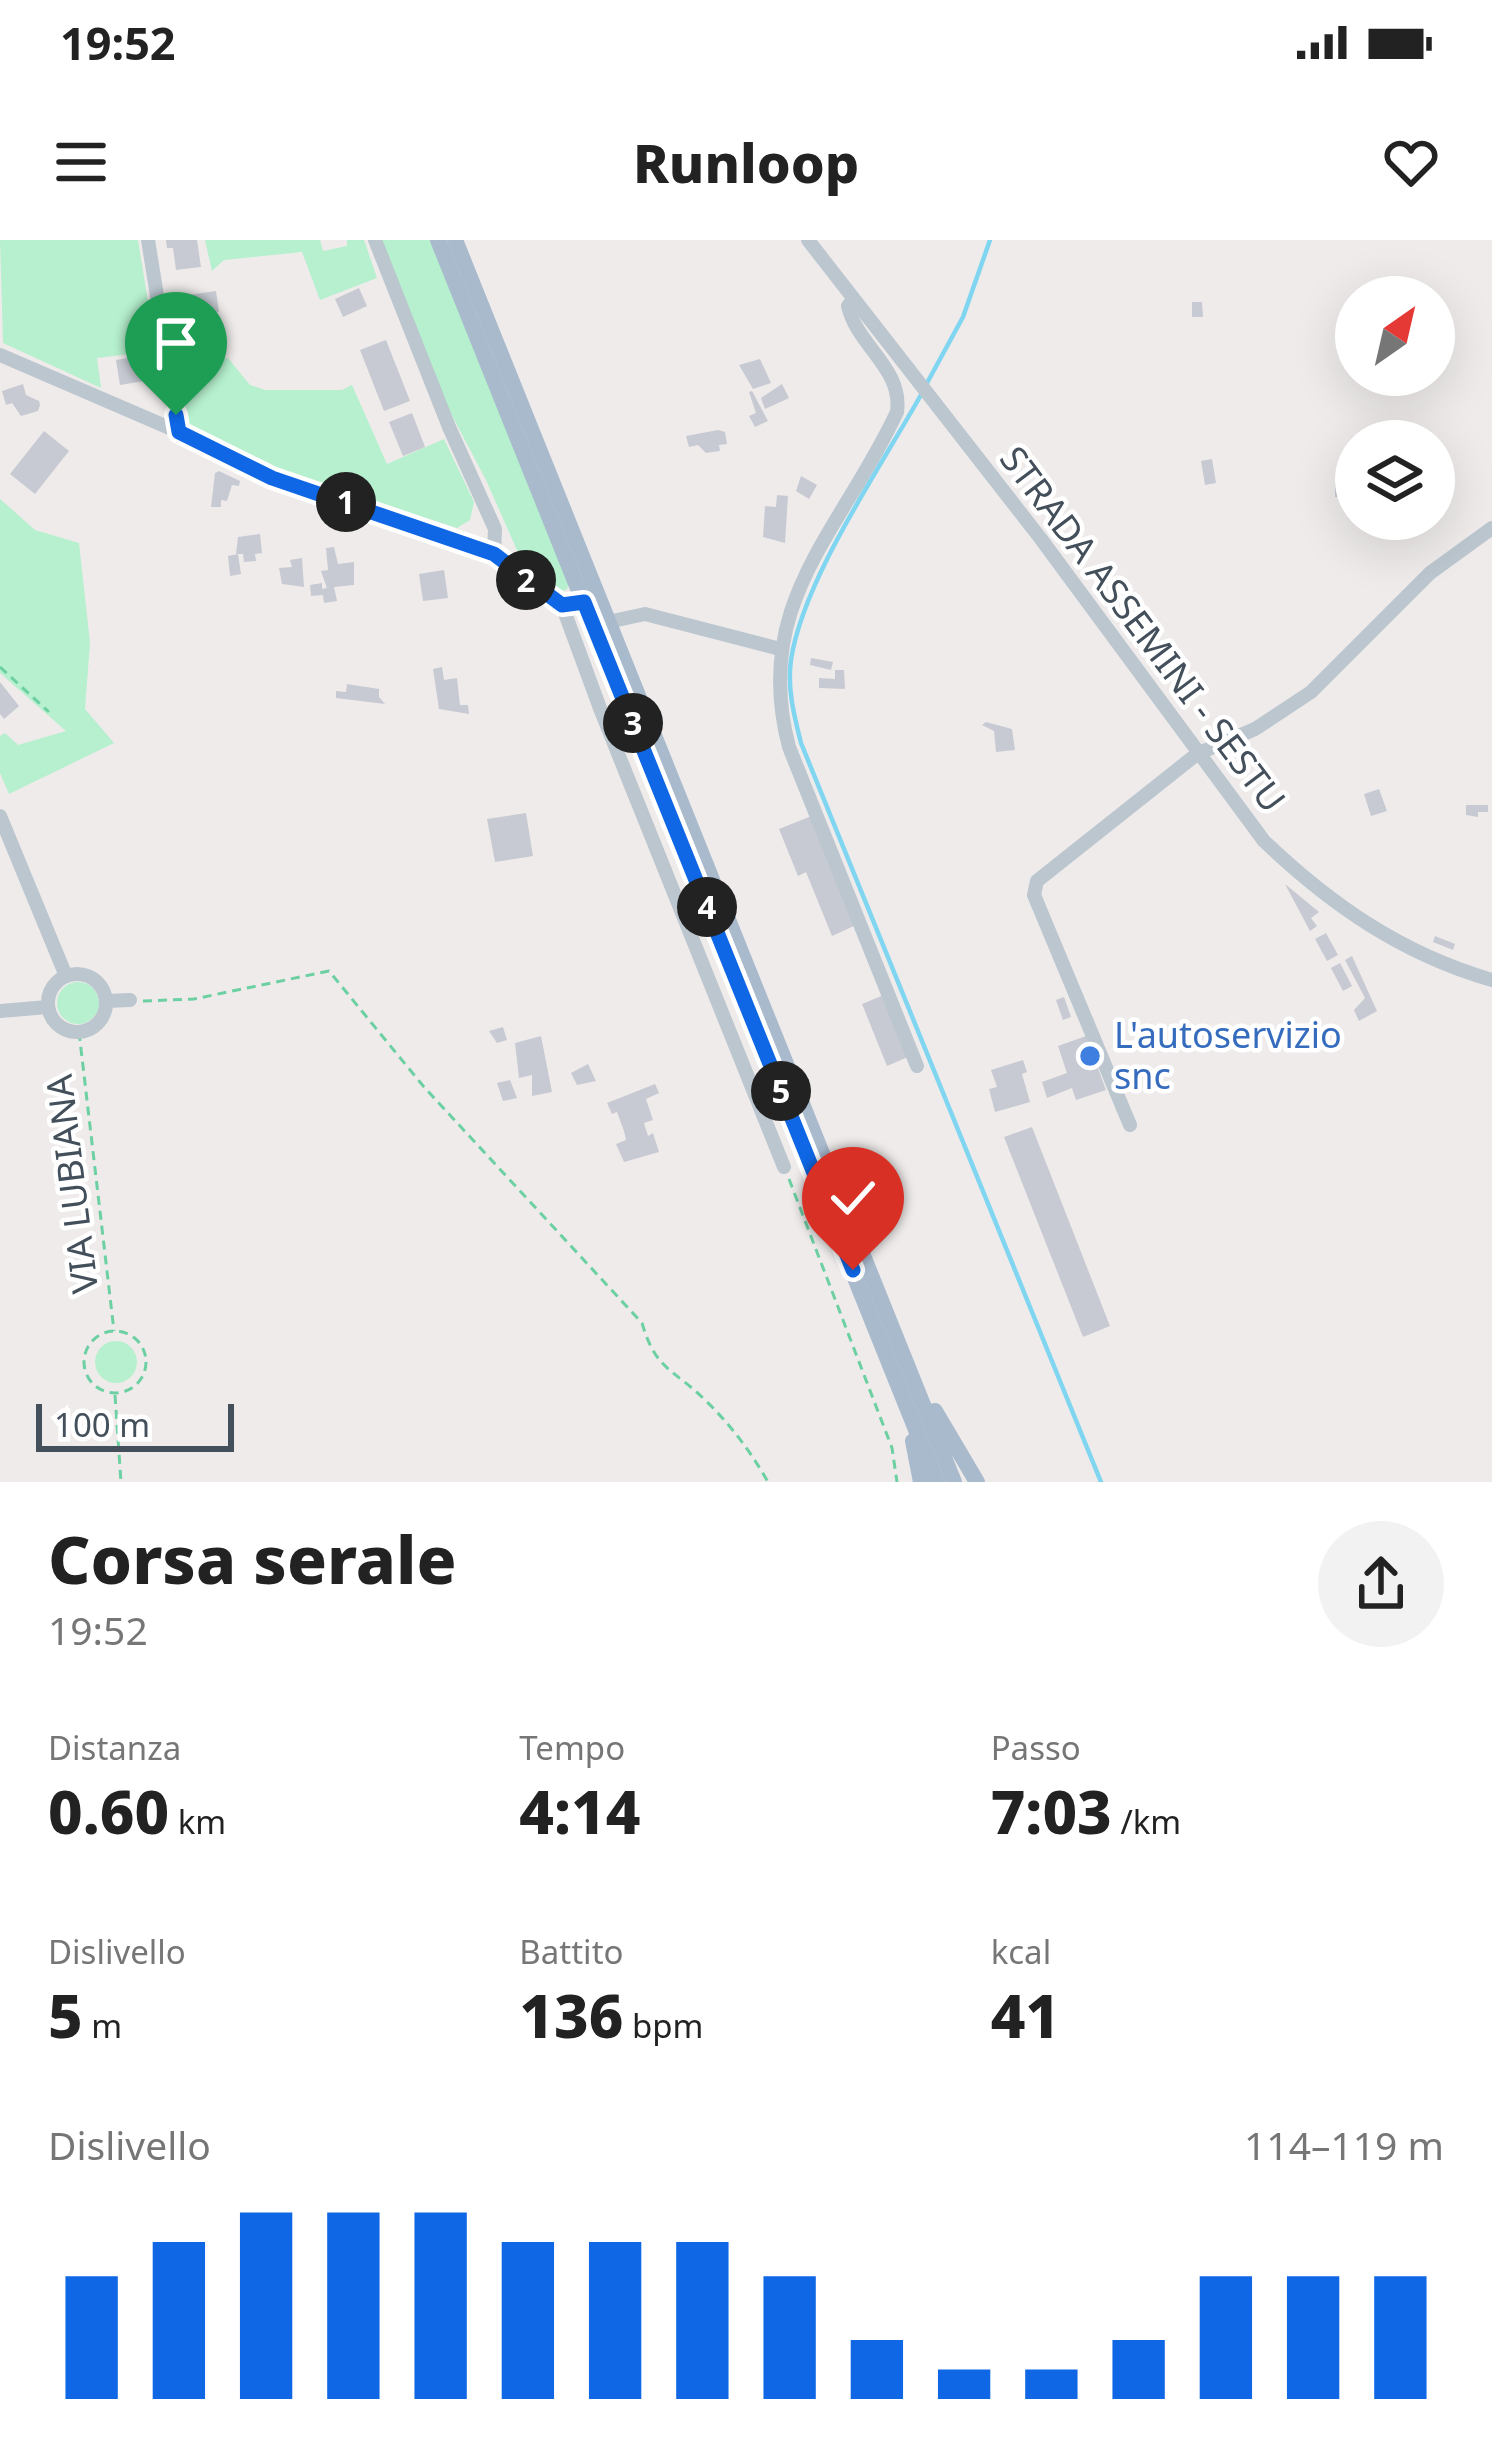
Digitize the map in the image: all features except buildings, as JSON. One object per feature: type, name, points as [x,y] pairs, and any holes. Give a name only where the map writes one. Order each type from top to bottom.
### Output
[{"type":"main road","points":[[438,240],[938,1482]]},
{"type":"main road","points":[[455,240],[954,1482]]},
{"type":"main road","points":[[910,1373],[976,1482]]},
{"type":"main road","points":[[906,1405],[921,1482]]},
{"type":"street","points":[[148,240],[179,432]]},
{"type":"street","points":[[375,240],[440,406],[495,529],[494,554]]},
{"type":"street","name":"STRADA ASSEMINI - SESTU","points":[[808,240],[1041,538],[1264,841],[1351,916],[1392,940],[1492,980]]},
{"type":"street","points":[[854,300],[848,306],[850,317],[886,366],[899,394],[897,412],[800,582],[779,649],[780,713],[789,747],[917,1066]]},
{"type":"street","points":[[0,355],[272,478],[494,554],[562,605],[784,1167]]},
{"type":"street","points":[[1130,1126],[1034,895],[1037,880],[1198,754],[1255,729],[1311,692],[1430,573],[1492,528]]},
{"type":"street","points":[[562,605],[584,602]]},
{"type":"street","points":[[608,622],[645,614],[779,649]]},
{"type":"street","points":[[0,816],[66,976]]},
{"type":"street","points":[[66,976],[92,978],[100,984],[106,1001],[101,1020],[79,1032],[56,1023],[48,1006],[52,988],[66,976]]},
{"type":"street","points":[[106,1001],[130,1000]]},
{"type":"street","points":[[0,1011],[48,1006]]},
{"type":"path","points":[[0,667],[49,712]]},
{"type":"path","points":[[130,1000],[158,1004],[194,999],[329,971],[424,1087],[642,1322],[649,1349],[734,1430],[768,1482]]},
{"type":"path","name":"VIA LUBIANA","points":[[79,1032],[114,1331]]},
{"type":"path","points":[[784,1167],[892,1448],[897,1482]]},
{"type":"path","points":[[114,1331],[133,1336],[147,1361],[134,1388],[115,1394],[95,1386],[84,1368],[88,1347],[103,1333],[114,1331]]},
{"type":"path","points":[[115,1394],[121,1482]]},
{"type":"green space","points":[[0,240],[138,240],[156,351],[97,358],[101,388],[3,343]]},
{"type":"green space","points":[[205,240],[320,240],[323,251],[347,246],[347,240],[364,240],[377,278],[320,300],[302,252],[224,260],[212,271]]},
{"type":"green space","points":[[381,240],[430,240],[569,582],[556,595],[528,575],[448,408]]},
{"type":"green space","points":[[228,358],[250,385],[265,390],[342,390],[352,385],[387,464],[444,439],[474,502],[470,520],[457,528],[272,468],[189,427],[179,364]]},
{"type":"green space","points":[[0,499],[35,530],[79,543],[90,643],[85,709],[114,743],[9,794],[0,773],[0,736],[5,733],[18,745],[66,731],[0,673]]},
{"type":"green space","points":[[78,982],[93,988],[99,1003],[93,1018],[78,1024],[63,1018],[57,1003],[63,988]]},
{"type":"green space","points":[[116,1341],[131,1347],[137,1362],[131,1377],[116,1383],[101,1377],[95,1362],[101,1347]]},
{"type":"waterway","points":[[927,383],[963,317],[990,240]]},
{"type":"waterway","points":[[922,393],[811,595],[791,660],[792,702],[801,743],[1101,1482]]},
{"type":"place","name":"L'autoservizio snc","points":[[1090,1056]]},
{"type":"route","points":[[176,415],[179,432],[272,478],[494,554],[562,605],[584,602],[853,1270]]}]
